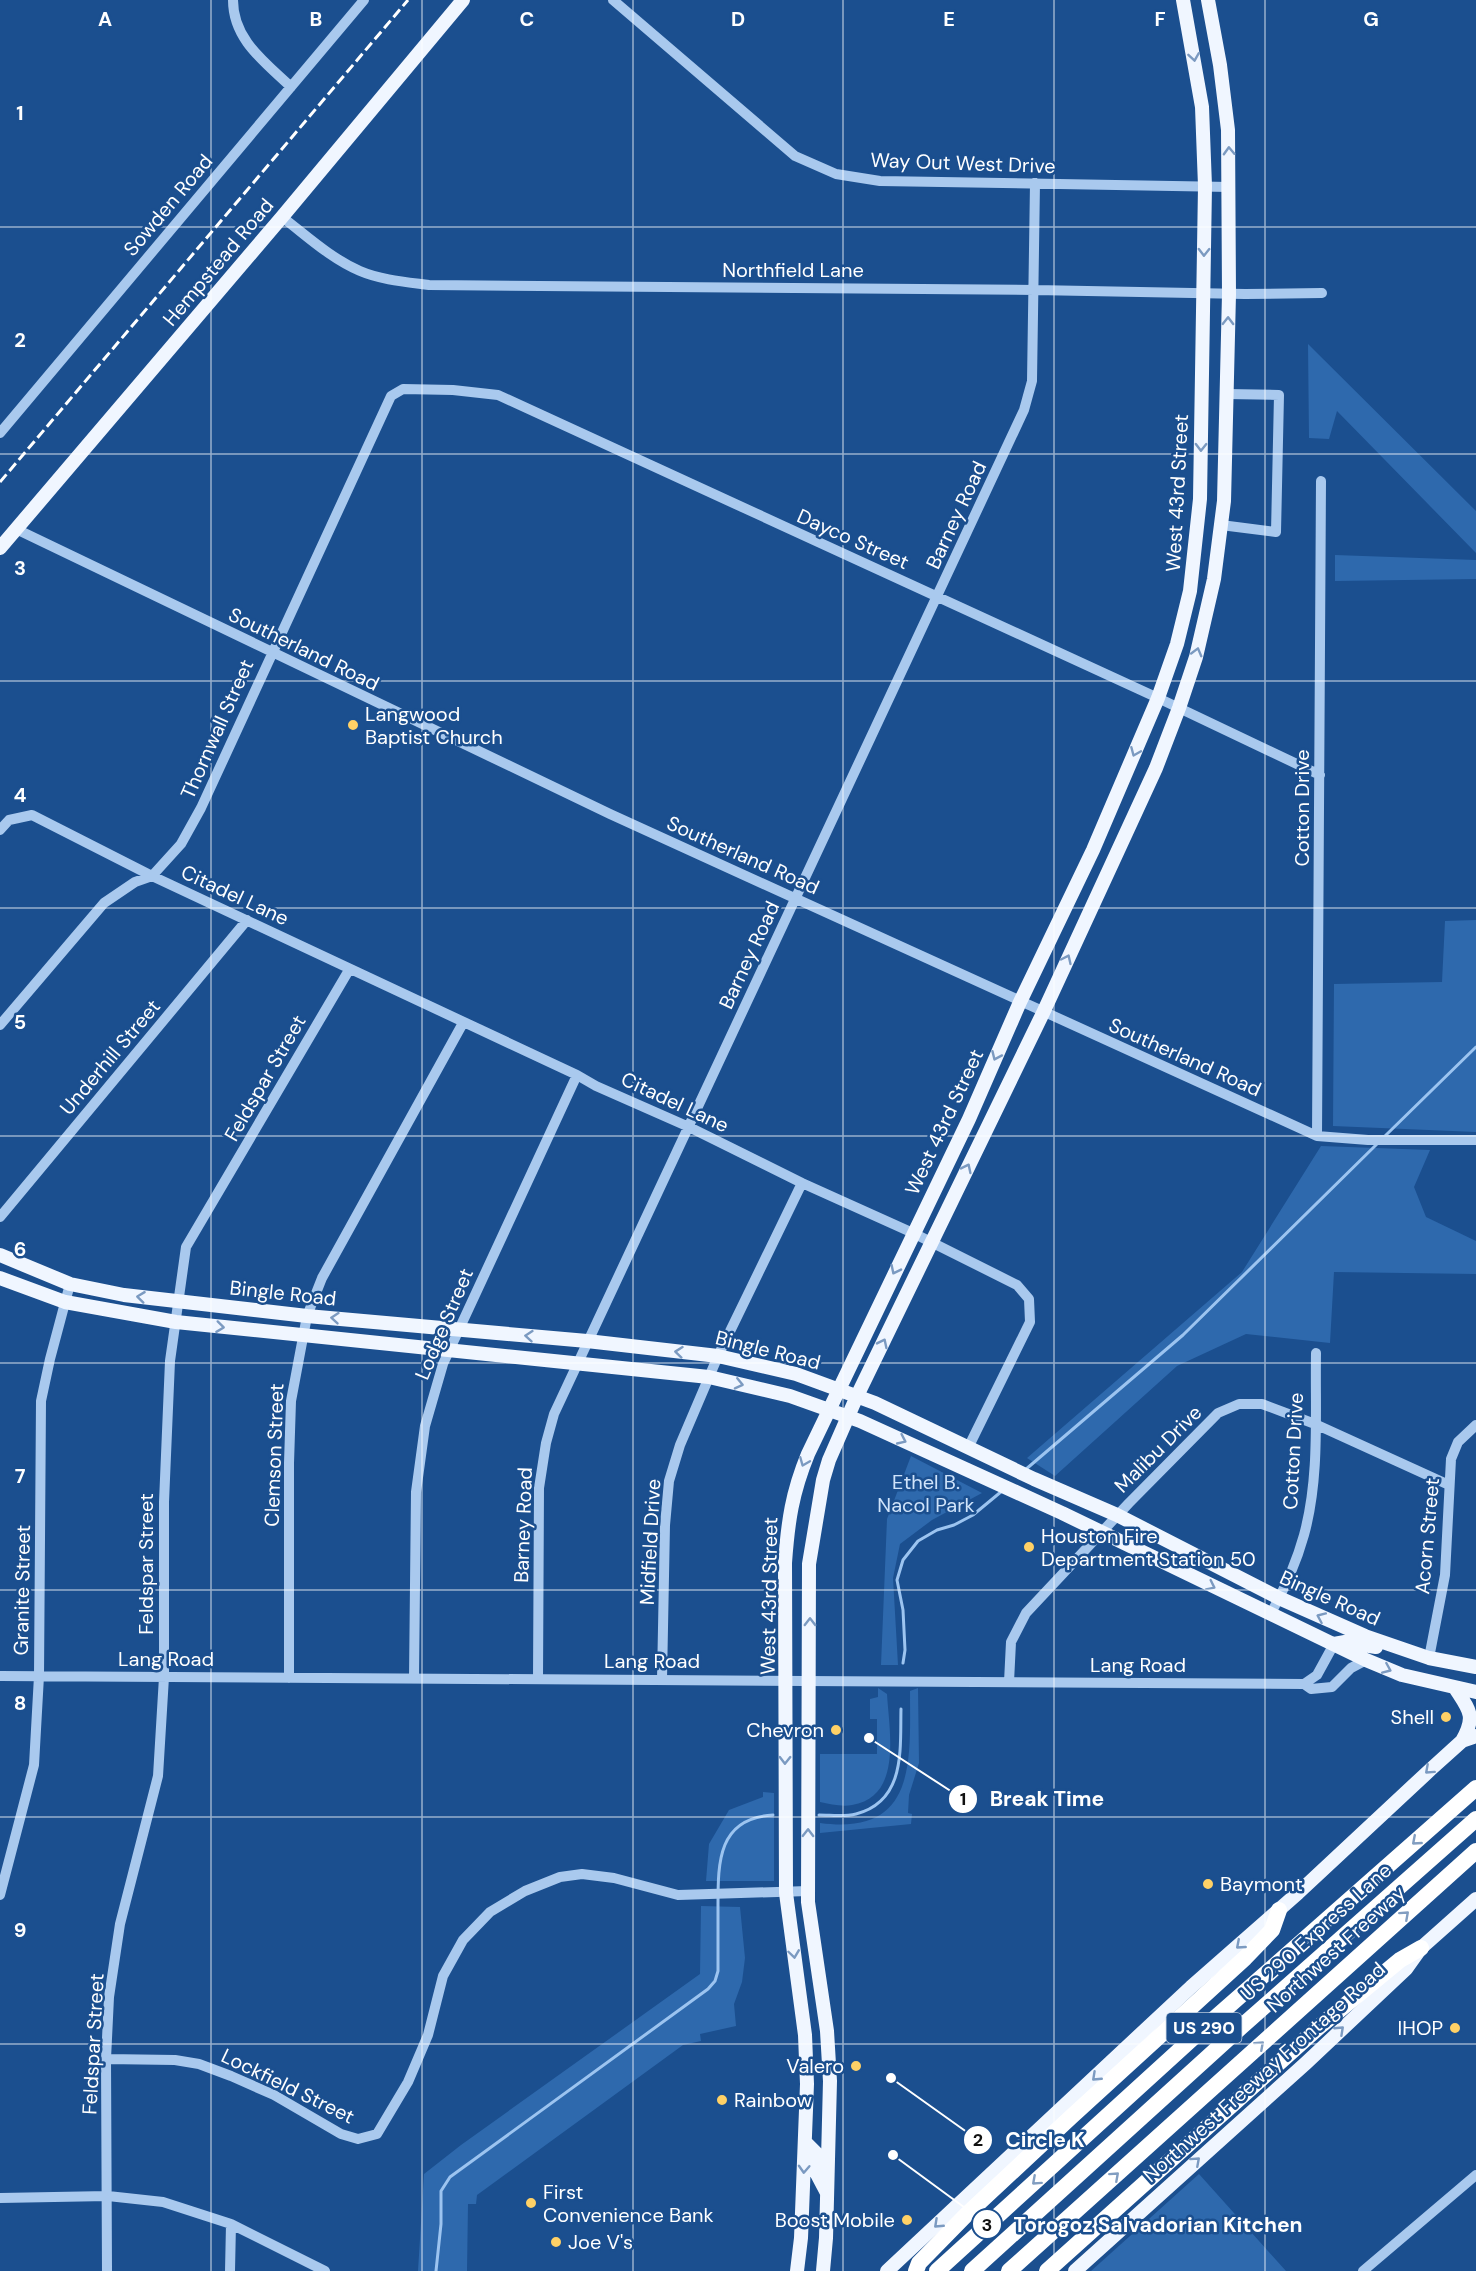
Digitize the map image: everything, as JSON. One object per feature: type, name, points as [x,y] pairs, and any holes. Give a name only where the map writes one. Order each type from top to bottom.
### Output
[{"type":"highway","name":"Northwest Freeway","points":[[937,2271],[1197,2034],[1476,1788]]},
{"type":"highway","name":"US 290 Express Lane","points":[[972,2271],[1241,2027],[1476,1819]]},
{"type":"highway","name":"Northwest Freeway","points":[[1010,2271],[1476,1851]]},
{"type":"highway","points":[[916,2271],[919,2263],[967,2214],[1245,1958],[1272,1930],[1279,1910]]},
{"type":"highway","points":[[1047,2271],[1320,2026],[1400,1960],[1421,1948]]},
{"type":"main road","name":"Hempstead Road","points":[[0,548],[463,0]]},
{"type":"main road","name":"West 43rd Street","points":[[797,2271],[801,2238],[807,2084],[805,2035],[786,1893],[785,1563],[788,1520],[795,1487],[828,1409],[969,1119],[1020,1002],[1093,850],[1158,698],[1178,644],[1190,591],[1200,499],[1205,186],[1202,107],[1183,0]]},
{"type":"main road","name":"West 43rd Street","points":[[823,2271],[828,2195],[830,2081],[828,2037],[808,1891],[809,1564],[819,1494],[829,1460],[857,1396],[1043,1012],[1156,768],[1196,657],[1214,579],[1224,501],[1229,294],[1228,130],[1220,65],[1208,0]]},
{"type":"main road","points":[[1200,499],[1224,501]]},
{"type":"main road","points":[[1093,850],[1115,857]]},
{"type":"main road","points":[[969,1119],[987,1128]]},
{"type":"main road","name":"Bingle Road","points":[[0,1255],[70,1284],[123,1295],[307,1316],[587,1341],[718,1356],[796,1374],[857,1396],[1034,1479],[1117,1515],[1279,1598],[1365,1636],[1424,1656],[1476,1667]]},
{"type":"main road","name":"Bingle Road","points":[[0,1278],[65,1302],[176,1322],[710,1377],[790,1396],[848,1416],[990,1480],[1366,1660],[1402,1675],[1476,1692]]},
{"type":"main road","points":[[1062,1513],[1071,1495]]},
{"type":"main road","points":[[785,1563],[809,1564]]},
{"type":"main road","points":[[1334,1644],[1345,1642],[1424,1656]]},
{"type":"main road","points":[[887,2271],[1191,1987],[1279,1910],[1462,1742],[1471,1727],[1471,1717],[1470,1710],[1455,1688]]},
{"type":"main road","points":[[1462,1742],[1476,1736]]},
{"type":"main road","name":"Northwest Freeway Frontage Road","points":[[1075,2271],[1356,2016],[1406,1969],[1421,1948],[1476,1899]]},
{"type":"main road","points":[[805,2035],[828,2037]]},
{"type":"main road","points":[[805,2142],[816,2153],[817,2174],[828,2195]]},
{"type":"main road","points":[[801,2238],[825,2246],[836,2271]]},
{"type":"street","points":[[232,0],[239,32],[257,55],[291,87]]},
{"type":"street","name":"Sowden Road","points":[[0,433],[364,0]]},
{"type":"street","name":"Way Out West Drive","points":[[613,0],[795,156],[836,174],[880,181],[1230,187]]},
{"type":"street","name":"Barney Road","points":[[538,1679],[539,1488],[541,1468],[554,1414],[1024,410],[1032,381],[1035,183]]},
{"type":"street","name":"Northfield Lane","points":[[282,217],[330,255],[361,271],[398,281],[429,285],[1035,290],[1229,294],[1322,293]]},
{"type":"street","name":"Thornwall Street","points":[[0,1025],[104,903],[135,882],[152,876],[181,844],[198,815],[391,396],[403,389],[430,390]]},
{"type":"street","name":"Dayco Street","points":[[430,390],[498,395],[1158,698],[1320,775]]},
{"type":"street","points":[[1221,525],[1276,532],[1279,395],[1227,394]]},
{"type":"street","name":"Cotton Drive","points":[[1317,1136],[1321,481]]},
{"type":"street","name":"Southerland Road","points":[[16,529],[610,814],[1317,1136],[1368,1140],[1476,1140]]},
{"type":"street","name":"Citadel Lane","points":[[0,830],[9,820],[32,815],[152,876],[577,1075],[596,1086],[689,1127],[1017,1285],[1029,1299],[1030,1322],[968,1448]]},
{"type":"street","name":"Underhill Street","points":[[0,1217],[247,920]]},
{"type":"street","name":"Feldspar Street","points":[[107,2271],[106,2059],[109,1997],[120,1924],[158,1776],[164,1677],[164,1502],[170,1361],[186,1247],[349,970]]},
{"type":"street","name":"Clemson Street","points":[[289,1678],[288,1463],[291,1401],[307,1316],[322,1278],[463,1023]]},
{"type":"street","name":"Lodge Street","points":[[414,1678],[416,1492],[425,1426],[448,1351],[577,1075]]},
{"type":"street","name":"Midfield Drive","points":[[662,1679],[665,1525],[669,1481],[680,1445],[718,1356],[802,1183]]},
{"type":"street","name":"Granite Street","points":[[0,1895],[34,1765],[39,1676],[42,1401],[50,1359],[70,1284]]},
{"type":"street","name":"Cotton Drive","points":[[1270,1616],[1287,1584],[1304,1537],[1309,1511],[1314,1478],[1316,1353]]},
{"type":"street","name":"Malibu Drive","points":[[1009,1682],[1011,1642],[1026,1613],[1117,1515],[1218,1413],[1239,1404],[1262,1404],[1315,1424],[1449,1485]]},
{"type":"street","name":"Acorn Street","points":[[1424,1656],[1445,1575],[1451,1459],[1458,1442],[1476,1425]]},
{"type":"street","points":[[1304,1684],[1317,1675],[1334,1644]]},
{"type":"street","name":"Lang Road","points":[[0,1676],[1304,1684],[1311,1689],[1332,1687],[1351,1668],[1366,1660]]},
{"type":"street","name":"Lockfield Street","points":[[106,2059],[175,2060],[199,2064],[274,2095],[341,2133],[358,2139],[377,2134],[408,2082],[428,2035],[443,1976],[463,1940],[490,1912],[540,1883],[582,1874],[614,1878],[678,1895],[808,1891]]},
{"type":"street","points":[[1363,2271],[1476,2175]]},
{"type":"street","points":[[0,2198],[108,2196],[163,2202],[231,2224],[325,2271]]},
{"type":"street","points":[[230,2271],[231,2224]]},
{"type":"green space","points":[[1308,344],[1476,511],[1476,553],[1337,411],[1329,439],[1309,438]]},
{"type":"green space","points":[[1335,555],[1476,560],[1476,579],[1335,581]]},
{"type":"green space","points":[[1476,920],[1476,1132],[1333,1126],[1334,984],[1442,982],[1445,921]]},
{"type":"green space","points":[[1321,1146],[1430,1150],[1414,1187],[1426,1217],[1476,1241],[1476,1274],[1334,1272],[1330,1343],[1246,1334],[1177,1366],[1055,1476],[1027,1458],[1242,1272]]},
{"type":"green space","name":"Ethel B. Nacol Park","points":[[911,1456],[982,1493],[932,1520],[900,1544],[893,1578],[898,1665],[881,1665],[887,1519]]},
{"type":"green space","points":[[878,1688],[887,1694],[890,1725],[886,1776],[879,1789],[868,1799],[852,1805],[820,1802],[820,1754],[877,1754],[877,1719],[870,1719],[870,1699],[878,1697]]},
{"type":"green space","points":[[918,1688],[919,1763],[909,1795],[908,1813],[912,1814],[911,1824],[820,1833],[820,1823],[852,1824],[875,1818],[891,1805],[901,1788],[907,1767],[910,1743],[910,1691]]},
{"type":"green space","points":[[763,1792],[774,1793],[774,1881],[706,1881],[709,1844],[729,1810],[763,1797]]},
{"type":"green space","points":[[701,1906],[740,1907],[745,1958],[742,1982],[734,2004],[736,2026],[700,2034],[701,2041],[683,2045],[477,2195],[476,2204],[468,2204],[467,2271],[418,2271],[424,2174],[700,1974]]},
{"type":"green space","points":[[1199,2174],[1286,2271],[1091,2271]]},
{"type":"waterway","points":[[1385,1136],[1476,1047]]},
{"type":"waterway","points":[[1025,1470],[1183,1335],[1378,1143]]},
{"type":"waterway","points":[[903,1663],[905,1650],[903,1610],[897,1580],[903,1560],[918,1541],[937,1530],[954,1525],[973,1515],[1002,1491]]},
{"type":"waterway","points":[[819,1815],[856,1814],[872,1807],[884,1798],[897,1772],[900,1756],[901,1709]]},
{"type":"waterway","points":[[436,2271],[441,2224],[441,2191],[450,2177],[708,1989],[715,1981],[718,1971],[719,1873],[725,1845],[731,1833],[741,1824],[755,1818],[773,1815]]},
{"type":"railway","points":[[0,482],[408,0]]},
{"type":"place","name":"Langwood Baptist Church","points":[[353,725]]},
{"type":"place","name":"Houston Fire Department Station 50","points":[[1029,1547]]},
{"type":"place","name":"Shell","points":[[1446,1717]]},
{"type":"place","name":"Chevron","points":[[836,1730]]},
{"type":"place","name":"Break Time","points":[[869,1738]]},
{"type":"place","name":"Baymont","points":[[1208,1884]]},
{"type":"place","name":"IHOP","points":[[1455,2028]]},
{"type":"place","name":"Valero","points":[[856,2066]]},
{"type":"place","name":"Circle K","points":[[891,2078]]},
{"type":"place","name":"Rainbow","points":[[722,2100]]},
{"type":"place","name":"Torogoz Salvadorian Kitchen","points":[[893,2155]]},
{"type":"place","name":"First Convenience Bank","points":[[531,2203]]},
{"type":"place","name":"Boost Mobile","points":[[907,2220]]},
{"type":"place","name":"Joe V's","points":[[556,2242]]}]
